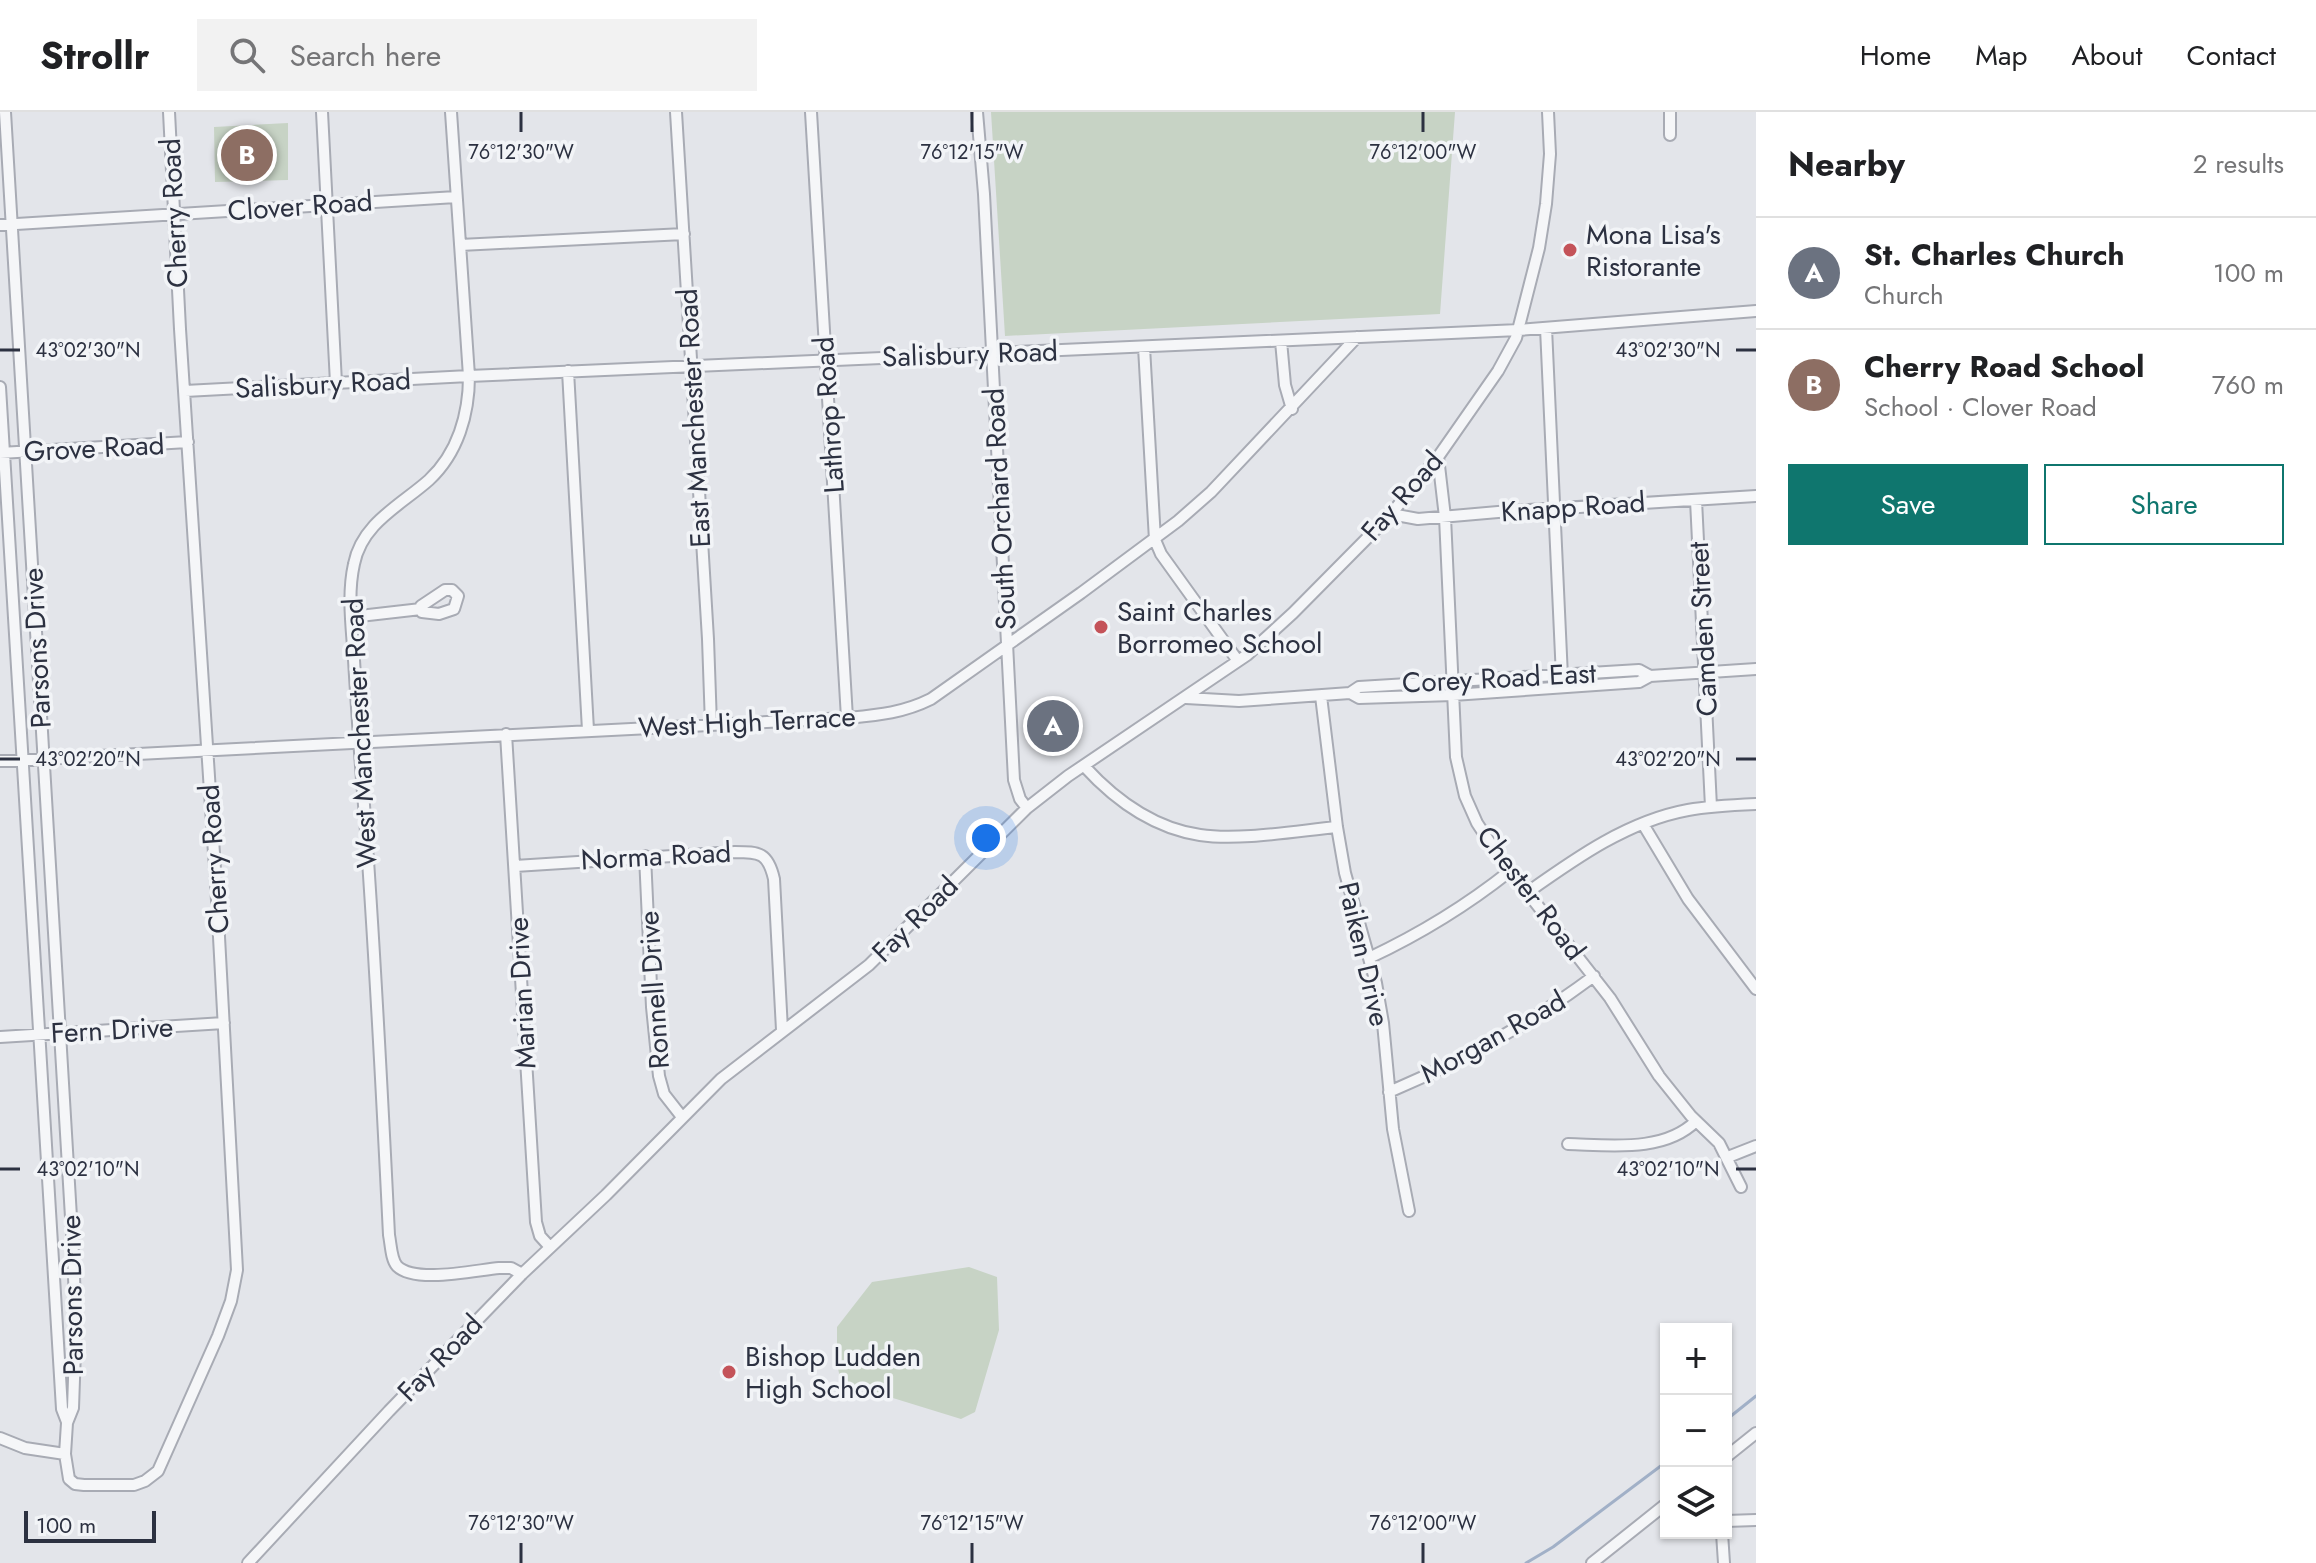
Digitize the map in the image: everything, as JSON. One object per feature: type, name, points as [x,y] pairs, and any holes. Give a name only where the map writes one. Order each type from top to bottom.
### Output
[{"type":"street","name":"Parsons Drive","points":[[5,112],[6,225],[25,452],[75,1286],[73,1408],[67,1423],[65,1454]]},
{"type":"street","name":"Cherry Road","points":[[65,1454],[69,1479],[75,1484],[134,1485],[158,1471],[231,1301],[237,1270],[169,112]]},
{"type":"street","points":[[322,112],[336,383]]},
{"type":"street","name":"West Manchester Road","points":[[451,112],[469,396],[464,421],[446,461],[430,479],[385,514],[359,547],[354,562],[351,617],[389,1235],[394,1261],[406,1273],[428,1275],[511,1268],[522,1274]]},
{"type":"street","name":"East Manchester Road","points":[[676,112],[711,725]]},
{"type":"street","name":"Lathrop Road","points":[[811,112],[847,718]]},
{"type":"street","name":"South Orchard Road","points":[[977,112],[984,194],[1014,780],[1020,799],[1027,808]]},
{"type":"street","name":"Fay Road","points":[[248,1563],[522,1274],[721,1079],[869,965],[1027,808],[1238,661],[1293,613],[1391,514],[1438,457],[1498,371],[1519,330],[1546,204],[1550,154],[1548,112]]},
{"type":"street","points":[[1670,112],[1670,135]]},
{"type":"street","name":"Clover Road","points":[[6,225],[456,197]]},
{"type":"street","points":[[460,245],[684,234]]},
{"type":"street","name":"Salisbury Road","points":[[185,391],[568,371],[1519,330],[1756,311]]},
{"type":"street","points":[[1546,328],[1563,688]]},
{"type":"street","name":"West High Terrace","points":[[0,761],[847,718],[911,710],[931,699],[1155,540],[1211,492],[1357,337]]},
{"type":"street","points":[[1281,341],[1285,385],[1292,409]]},
{"type":"street","points":[[1144,347],[1155,540],[1161,554],[1238,661]]},
{"type":"street","points":[[568,371],[588,730]]},
{"type":"street","name":"Parsons Drive","points":[[0,387],[62,1409],[67,1423]]},
{"type":"street","name":"Grove Road","points":[[2,453],[188,442]]},
{"type":"street","name":"Chester Road","points":[[1438,457],[1445,517],[1456,757],[1465,796],[1477,823],[1510,871],[1594,976],[1659,1076],[1696,1121],[1719,1143],[1741,1187]]},
{"type":"street","name":"Knapp Road","points":[[1391,514],[1418,519],[1756,496]]},
{"type":"street","name":"Camden Street","points":[[1696,500],[1711,807]]},
{"type":"street","points":[[351,617],[421,609]]},
{"type":"street","points":[[15,622],[35,620]]},
{"type":"street","name":"Corey Road East","points":[[1350,693],[1359,698],[1453,695],[1639,682],[1650,676],[1756,669]]},
{"type":"street","name":"Corey Road East","points":[[1186,698],[1239,701],[1321,696],[1350,693],[1359,687],[1639,670],[1650,676]]},
{"type":"street","name":"Paiken Drive","points":[[1321,696],[1337,827],[1345,873],[1383,1023],[1398,1160],[1409,1211]]},
{"type":"street","name":"Marian Drive","points":[[506,734],[536,1222],[540,1236],[550,1247]]},
{"type":"street","points":[[1084,766],[1130,808],[1199,835],[1337,827]]},
{"type":"street","points":[[1528,892],[1590,849],[1643,824],[1677,813],[1756,804]]},
{"type":"street","points":[[1643,824],[1688,899],[1756,989]]},
{"type":"street","name":"Norma Road","points":[[515,866],[753,852],[766,857],[774,879],[782,1030]]},
{"type":"street","name":"Ronnell Drive","points":[[645,856],[652,1007],[659,1076],[664,1094],[682,1117]]},
{"type":"street","points":[[1369,958],[1419,935],[1510,871]]},
{"type":"street","name":"Morgan Road","points":[[1389,1092],[1505,1037],[1594,976]]},
{"type":"street","name":"Fern Drive","points":[[0,1037],[224,1023]]},
{"type":"street","points":[[1568,1144],[1629,1146],[1670,1137],[1696,1121]]},
{"type":"street","points":[[1728,1157],[1756,1146]]},
{"type":"street","points":[[55,1288],[75,1286]]},
{"type":"street","points":[[1732,1452],[1756,1433]]},
{"type":"street","points":[[0,1438],[25,1448],[65,1454]]},
{"type":"street","points":[[1592,1563],[1660,1509]]},
{"type":"street","points":[[1732,1521],[1756,1520]]},
{"type":"street","points":[[1722,1539],[1724,1563]]},
{"type":"green space","points":[[991,112],[1455,112],[1440,314],[1005,336]]},
{"type":"green space","points":[[288,123],[288,180],[215,182],[214,127]]},
{"type":"green space","points":[[969,1267],[997,1277],[999,1330],[975,1412],[961,1419],[841,1382],[837,1364],[837,1327],[872,1282]]},
{"type":"waterway","points":[[1732,1415],[1756,1396]]},
{"type":"waterway","points":[[1526,1563],[1553,1547],[1660,1467]]},
{"type":"place","name":"Cherry Road School","points":[[247,155]]},
{"type":"place","name":"Mona Lisa's Ristorante","points":[[1570,250]]},
{"type":"place","name":"Saint Charles Borromeo School","points":[[1101,627]]},
{"type":"place","name":"St. Charles Church","points":[[1053,726]]},
{"type":"place","name":"Bishop Ludden High School","points":[[729,1372]]}]
